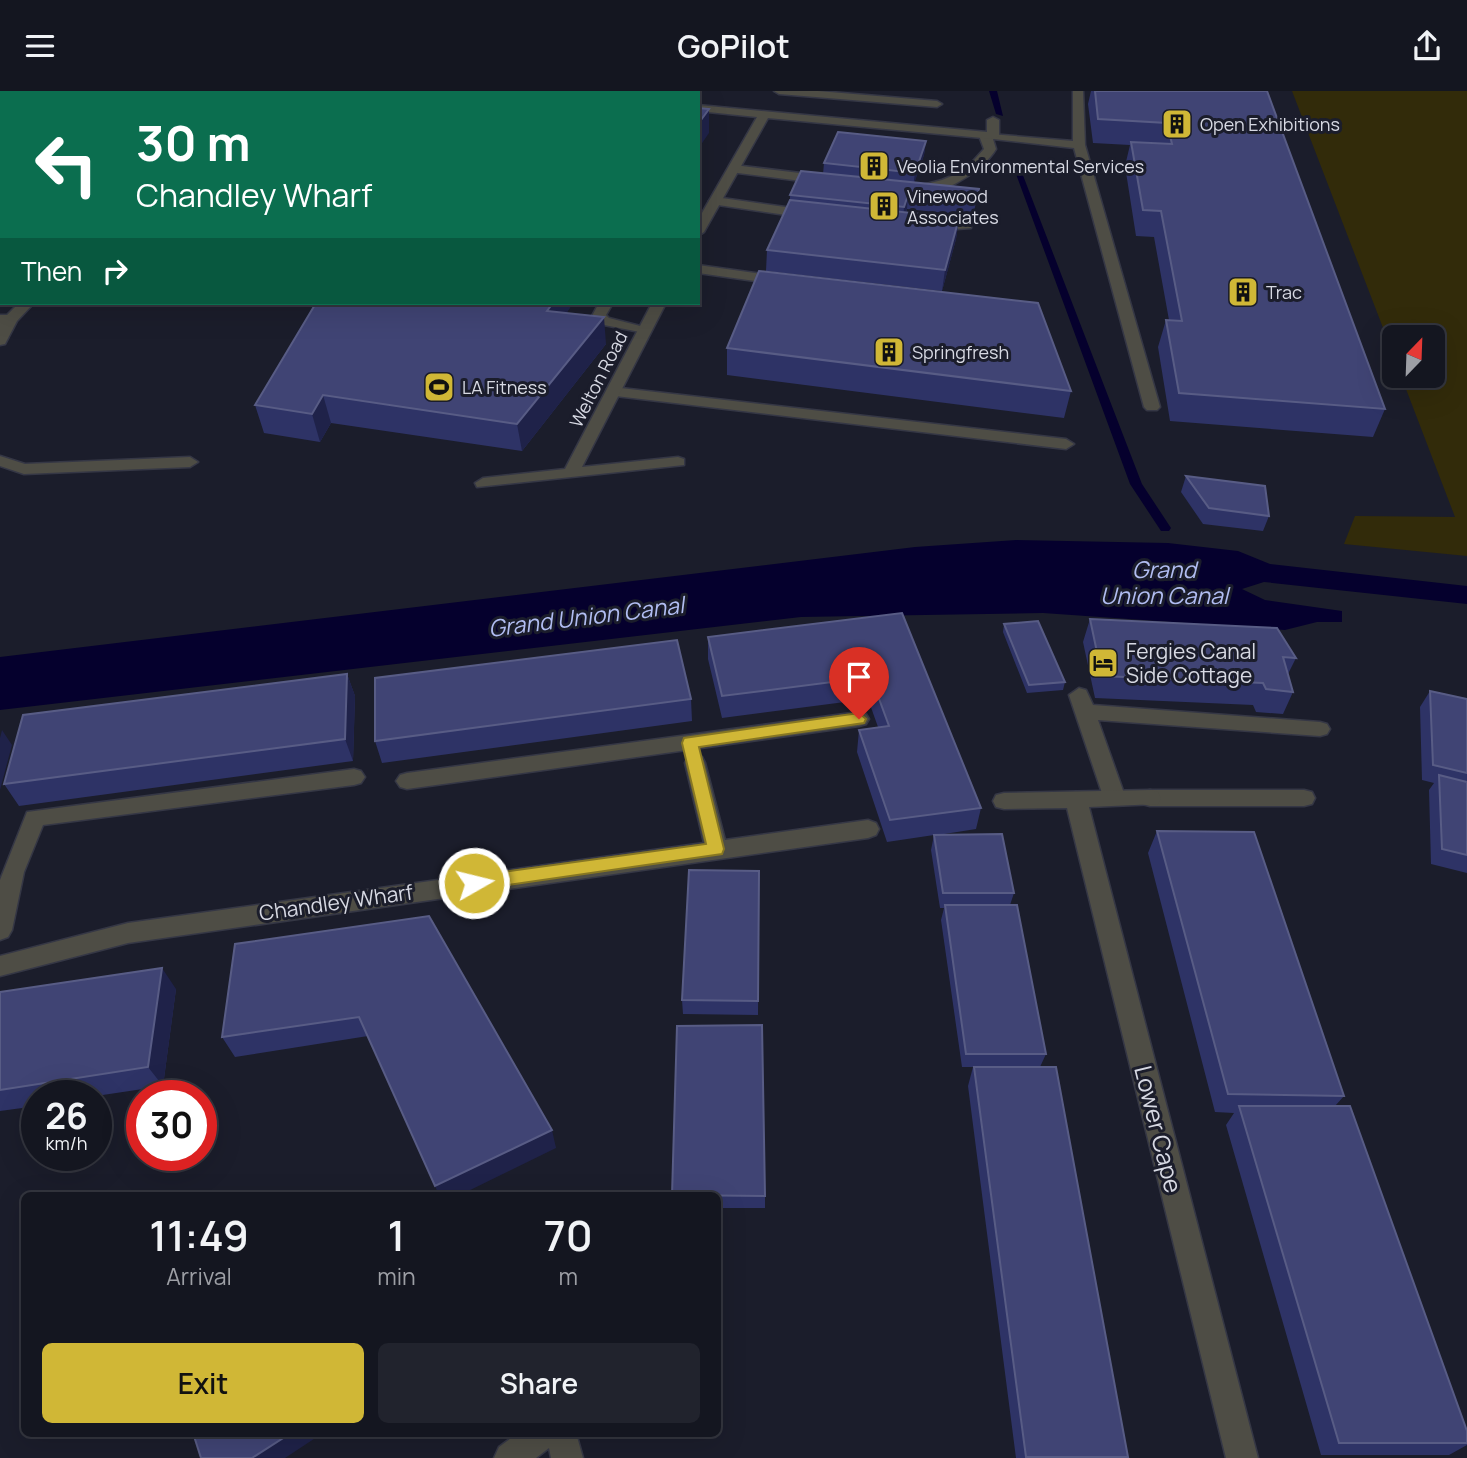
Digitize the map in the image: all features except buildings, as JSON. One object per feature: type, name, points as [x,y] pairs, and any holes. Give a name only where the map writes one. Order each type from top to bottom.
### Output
[{"type":"street","points":[[779,91],[937,104]]},
{"type":"street","points":[[1078,91],[1079,145],[1152,407]]},
{"type":"street","points":[[700,109],[1079,145]]},
{"type":"street","points":[[700,226],[764,115]]},
{"type":"street","points":[[900,188],[940,186],[968,172],[987,156],[988,135],[993,120]]},
{"type":"street","points":[[734,169],[836,181]]},
{"type":"street","points":[[715,201],[824,216]]},
{"type":"street","points":[[915,226],[966,225]]},
{"type":"street","points":[[700,269],[795,282]]},
{"type":"street","points":[[0,341],[6,319],[24,305]]},
{"type":"street","points":[[605,305],[599,316],[604,321],[646,329]]},
{"type":"street","name":"Welton Road","points":[[571,473],[658,305]]},
{"type":"street","points":[[612,392],[1066,444]]},
{"type":"street","points":[[0,461],[24,469],[190,462]]},
{"type":"street","points":[[483,482],[678,462]]},
{"type":"street","points":[[1115,799],[1082,704],[1320,729]]},
{"type":"street","points":[[407,781],[692,753],[859,719]]},
{"type":"street","points":[[692,753],[716,849]]},
{"type":"street","points":[[0,930],[6,873],[35,818],[354,777]]},
{"type":"street","points":[[1004,801],[1304,798]]},
{"type":"street","name":"Lower Cape","points":[[1076,800],[1242,1458]]},
{"type":"street","name":"Chandley Wharf","points":[[0,966],[128,933],[868,829]]},
{"type":"street","points":[[509,1458],[538,1437]]},
{"type":"street","points":[[561,1437],[567,1458]]},
{"type":"shaded area","points":[[1292,91],[1467,91],[1467,556],[1344,544],[1355,516],[1455,517],[1406,389],[1446,389],[1446,325],[1382,325]]},
{"type":"water","name":"Grand Union Canal","points":[[1016,540],[1168,543],[1238,551],[1270,564],[1467,586],[1467,604],[1264,582],[1242,589],[1265,600],[1342,611],[1342,622],[1317,622],[1285,630],[1043,613],[801,617],[0,710],[0,657],[915,547]]},
{"type":"waterway","points":[[993,91],[1000,114]]},
{"type":"waterway","points":[[1015,165],[1136,484],[1165,528]]},
{"type":"place","name":"Open Exhibitions","points":[[1177,124]]},
{"type":"place","name":"Veolia Environmental Services","points":[[874,166]]},
{"type":"place","name":"Vinewood Associates","points":[[884,206]]},
{"type":"place","name":"Trac","points":[[1243,292]]},
{"type":"place","name":"Springfresh","points":[[889,352]]},
{"type":"place","name":"LA Fitness","points":[[439,387]]},
{"type":"place","name":"Fergies Canal Side Cottage","points":[[1103,663]]},
{"type":"route","points":[[474,883],[716,849],[690,743],[859,719]]}]
